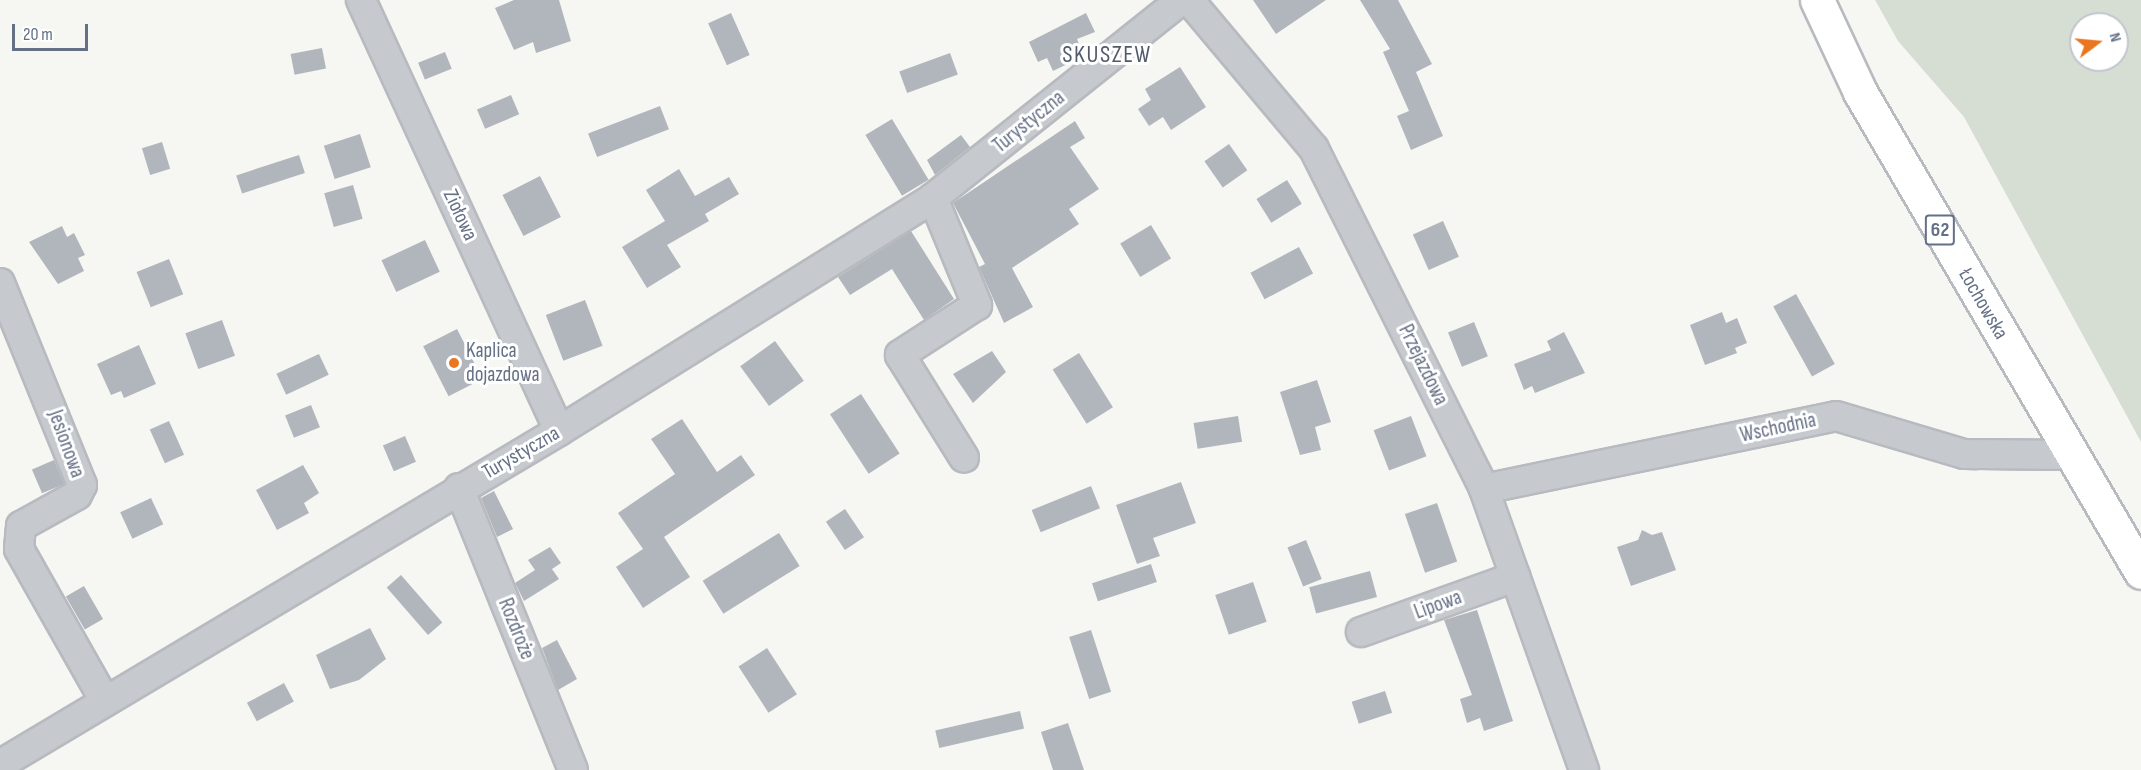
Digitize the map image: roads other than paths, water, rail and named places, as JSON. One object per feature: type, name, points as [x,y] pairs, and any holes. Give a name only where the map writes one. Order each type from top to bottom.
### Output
[{"type":"main road","name":"Łochowska","points":[[1817,0],[1860,92],[2141,572]]},
{"type":"street","name":"Ziołowa","points":[[361,0],[559,431]]},
{"type":"street","name":"Turystyczna","points":[[1,764],[459,488],[559,431],[933,198],[1181,0]]},
{"type":"street","name":"Przejazdowa","points":[[1189,0],[1314,149],[1484,489],[1584,770]]},
{"type":"street","points":[[933,198],[977,305],[900,355],[964,458]]},
{"type":"street","name":"Jesionowa","points":[[0,283],[82,484],[77,495],[21,526],[20,549],[105,701]]},
{"type":"street","name":"Wschodnia","points":[[1484,489],[1836,416],[1964,454],[2072,455]]},
{"type":"street","name":"Rozdroże","points":[[459,488],[573,770]]},
{"type":"street","name":"Lipowa","points":[[1361,632],[1515,578]]},
{"type":"place","name":"Kaplica dojazdowa","points":[[454,363]]},
{"type":"district","name":"SKUSZEW","points":[[1107,55]]}]
